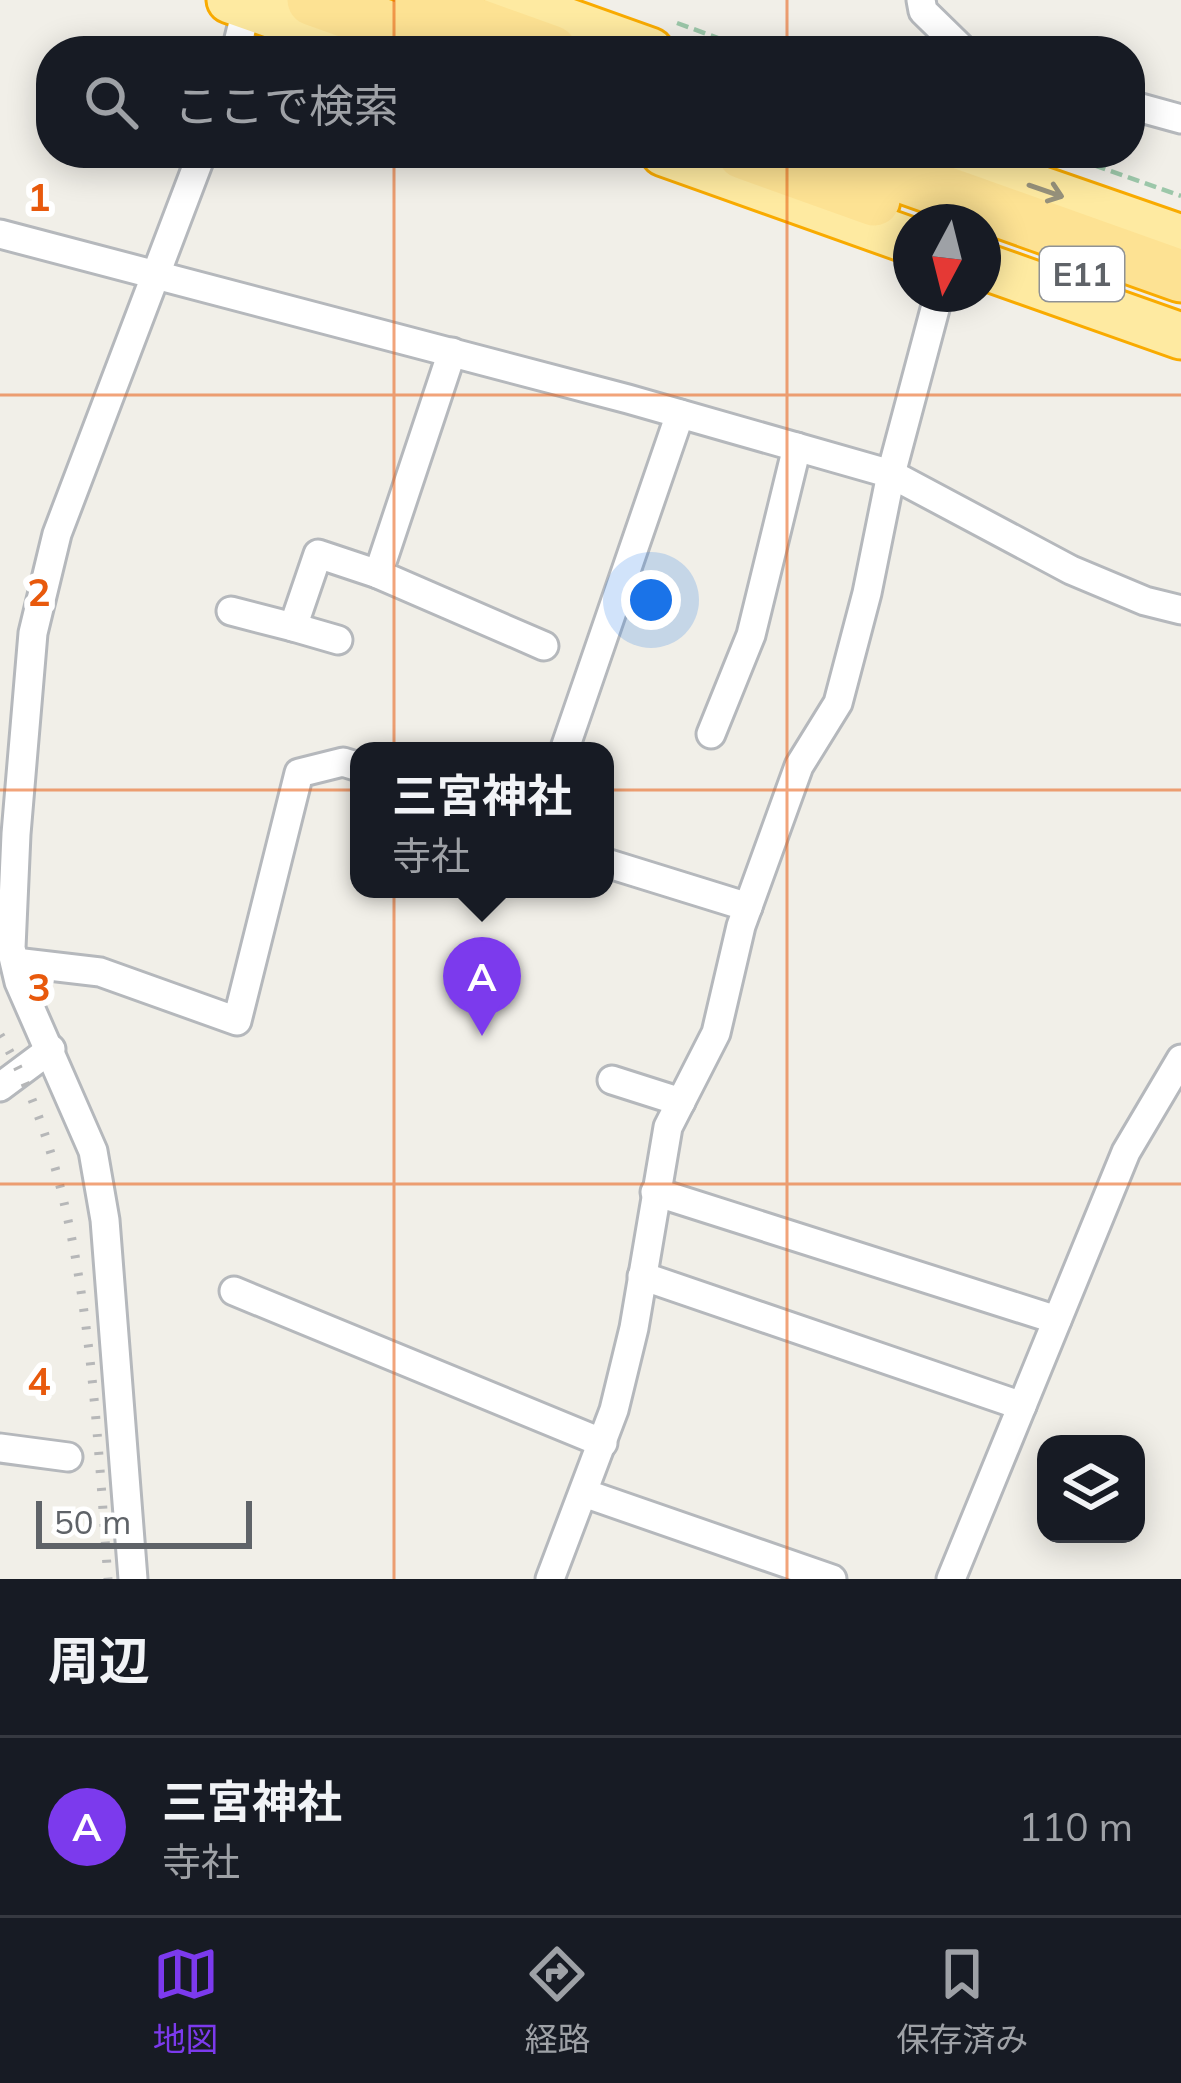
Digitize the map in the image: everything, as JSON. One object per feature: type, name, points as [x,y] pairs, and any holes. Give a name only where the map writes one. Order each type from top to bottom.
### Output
[{"type":"highway","points":[[313,0],[414,36]]},
{"type":"highway","points":[[408,0],[508,36]]},
{"type":"highway","points":[[518,2],[662,36]]},
{"type":"highway","points":[[239,3],[332,36]]},
{"type":"highway","points":[[706,168],[893,235]]},
{"type":"highway","points":[[785,168],[893,206]]},
{"type":"highway","name":"E11","points":[[878,168],[1181,276]]},
{"type":"highway","points":[[989,168],[1181,238]]},
{"type":"highway","name":"E11","points":[[1001,244],[1181,308]]},
{"type":"highway","points":[[1001,272],[1181,336]]},
{"type":"street","points":[[921,0],[923,11],[949,36]]},
{"type":"street","points":[[237,36],[239,3]]},
{"type":"street","points":[[1145,109],[1181,119]]},
{"type":"street","points":[[133,1579],[105,1220],[93,1151],[20,982],[11,948],[16,834],[33,633],[57,534],[197,168]]},
{"type":"street","points":[[0,234],[452,352],[891,474],[1071,570],[1145,601],[1181,610]]},
{"type":"street","points":[[550,1579],[603,1443],[629,1349],[668,1127],[716,1033],[748,907],[799,766],[838,703],[934,312]]},
{"type":"street","points":[[378,574],[452,352]]},
{"type":"street","points":[[567,742],[680,414]]},
{"type":"street","points":[[711,734],[751,635],[797,447]]},
{"type":"street","points":[[293,627],[318,554],[378,574],[544,646]]},
{"type":"street","points":[[231,611],[338,640]]},
{"type":"street","points":[[15,962],[100,971],[238,1021],[299,773],[350,764]]},
{"type":"street","points":[[614,865],[748,907]]},
{"type":"street","points":[[0,1087],[51,1048]]},
{"type":"street","points":[[951,1579],[1126,1152],[1167,1105],[1181,1059]]},
{"type":"street","points":[[612,1080],[681,1102]]},
{"type":"street","points":[[655,1192],[1057,1320]]},
{"type":"street","points":[[642,1276],[1022,1406]]},
{"type":"street","points":[[234,1291],[603,1443]]},
{"type":"street","points":[[0,1448],[68,1457]]},
{"type":"street","points":[[584,1493],[832,1579]]},
{"type":"path","points":[[1102,168],[1181,196]]},
{"type":"railway","points":[[0,1035],[29,1093],[69,1227],[91,1372],[108,1579]]},
{"type":"place","name":"三宮神社","points":[[482,1036]]}]
